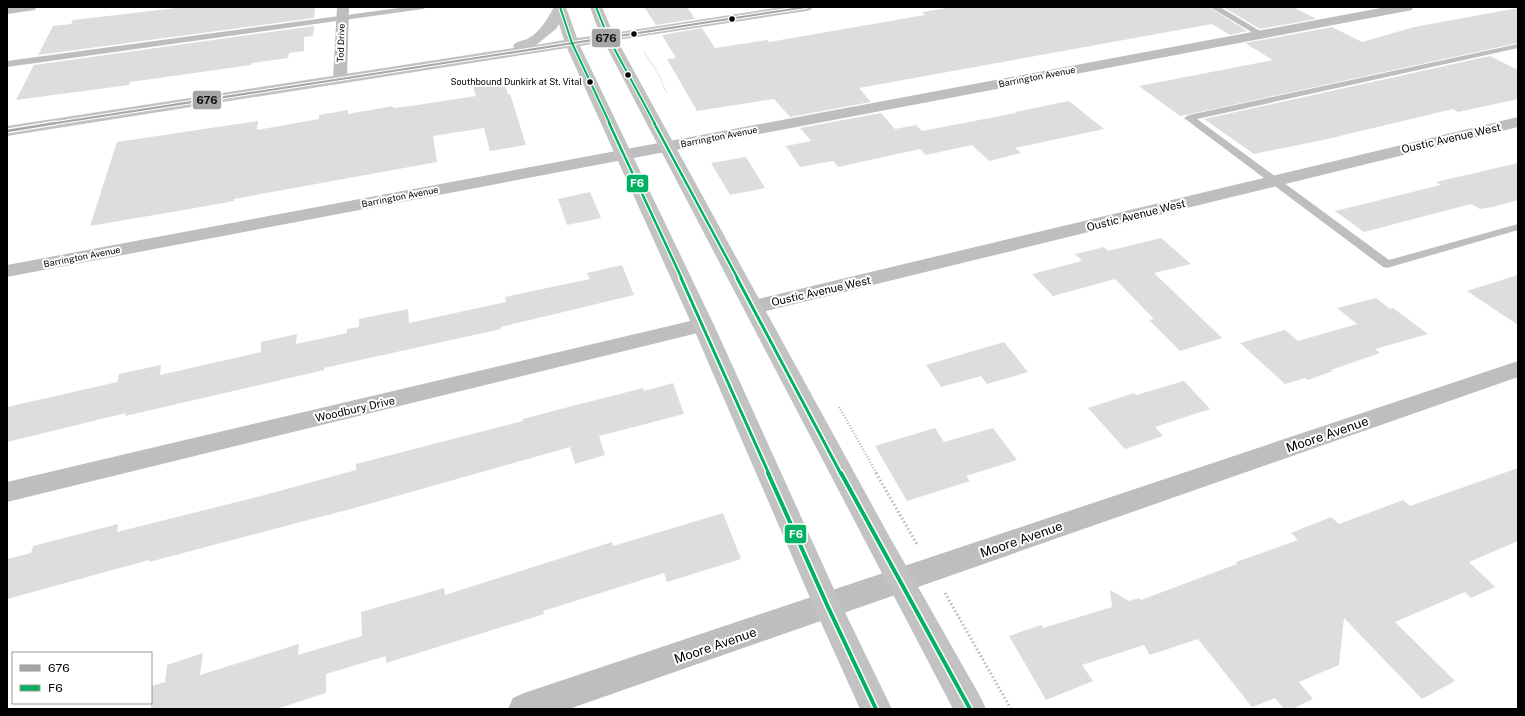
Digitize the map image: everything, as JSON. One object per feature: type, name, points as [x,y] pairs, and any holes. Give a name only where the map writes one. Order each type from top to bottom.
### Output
[{"type":"main road","points":[[560,7],[572,43],[703,325],[828,607],[876,709]]},
{"type":"main road","points":[[500,54],[533,42],[552,26],[560,7]]},
{"type":"main road","points":[[596,7],[608,37],[754,307],[898,581],[970,709]]},
{"type":"main road","points":[[7,131],[806,7]]},
{"type":"street","points":[[7,10],[30,7]]},
{"type":"street","name":"Barrington Avenue","points":[[7,272],[1406,7]]},
{"type":"street","name":"Tod Drive","points":[[340,80],[343,13]]},
{"type":"street","name":"Oustic Avenue West","points":[[754,307],[1518,122]]},
{"type":"street","name":"Woodbury Drive","points":[[7,492],[703,325]]},
{"type":"street","name":"Moore Avenue","points":[[524,709],[828,607],[931,569],[1518,369]]},
{"type":"lane","points":[[7,64],[343,13],[423,7]]},
{"type":"lane","points":[[1214,7],[1260,34]]},
{"type":"lane","points":[[1518,46],[1189,118],[1388,264],[1518,226]]},
{"type":"path","points":[[838,404],[1012,709]]},
{"type":"building","points":[[185,7],[315,7],[314,18],[38,55],[53,26],[71,24],[73,20]]},
{"type":"building","points":[[644,7],[687,7],[695,19],[656,25]]},
{"type":"building","points":[[954,7],[1209,7],[1247,31],[1230,35],[1212,24],[859,88],[871,102],[790,117],[774,99],[697,111],[667,59],[676,58],[662,35],[702,28],[715,48],[767,40],[769,42],[925,15],[922,12]]},
{"type":"building","points":[[1223,7],[1293,7],[1316,19],[1260,29]]},
{"type":"building","points":[[1518,8],[1518,43],[1186,115],[1180,116],[1139,86],[1273,60],[1245,43],[1332,27],[1362,42],[1414,27]]},
{"type":"building","points":[[314,26],[313,36],[304,37],[304,51],[289,53],[288,58],[252,63],[251,65],[130,82],[129,85],[16,100],[34,65]]},
{"type":"building","points":[[1490,56],[1518,70],[1518,99],[1458,112],[1453,109],[1323,140],[1254,154],[1204,119]]},
{"type":"building","points":[[504,82],[508,94],[510,94],[526,145],[490,151],[484,128],[433,136],[437,162],[234,199],[234,201],[90,226],[117,142],[258,121],[257,130],[319,119],[319,115],[348,110],[348,114],[393,106],[393,108],[411,106],[476,96],[473,87]]},
{"type":"building","points":[[1069,101],[1104,129],[1015,148],[1021,153],[989,161],[972,145],[926,155],[920,149],[838,167],[833,161],[800,167],[786,146],[811,141],[800,128],[881,113],[895,129],[916,125],[922,131]]},
{"type":"building","points":[[746,157],[765,188],[730,195],[711,163]]},
{"type":"building","points":[[1518,163],[1518,200],[1493,207],[1480,209],[1471,204],[1364,232],[1335,211],[1441,185],[1436,182]]},
{"type":"building","points":[[590,192],[601,218],[567,225],[558,199]]},
{"type":"building","points":[[1161,238],[1191,264],[1154,273],[1222,338],[1180,351],[1149,320],[1154,319],[1115,279],[1053,296],[1032,274],[1082,261],[1075,254],[1104,247],[1108,251]]},
{"type":"building","points":[[622,265],[634,295],[501,327],[501,329],[324,368],[324,370],[125,416],[126,413],[7,442],[7,407],[117,382],[119,374],[161,365],[160,375],[261,352],[261,342],[297,334],[296,344],[347,333],[347,329],[359,327],[359,319],[408,309],[409,323],[506,302],[505,297],[590,279],[587,273]]},
{"type":"building","points":[[1518,275],[1518,325],[1467,291]]},
{"type":"building","points":[[1376,298],[1390,309],[1393,308],[1428,334],[1375,349],[1380,353],[1331,370],[1333,371],[1308,380],[1305,378],[1285,384],[1240,343],[1285,330],[1298,341],[1357,324],[1337,308]]},
{"type":"building","points":[[1004,342],[1028,372],[987,384],[981,376],[941,387],[926,365]]},
{"type":"building","points":[[1184,381],[1210,409],[1155,427],[1163,436],[1125,449],[1088,408],[1134,393],[1136,395]]},
{"type":"building","points":[[673,383],[684,414],[599,436],[605,455],[575,464],[570,447],[358,507],[149,562],[149,560],[7,599],[7,559],[31,553],[33,546],[118,524],[117,532],[261,496],[356,470],[356,464],[523,421],[523,419],[584,403],[643,388],[644,391]]},
{"type":"building","points":[[935,428],[944,442],[993,428],[1017,460],[966,476],[970,481],[907,501],[875,446]]},
{"type":"building","points":[[1518,468],[1518,541],[1469,562],[1495,587],[1471,598],[1465,592],[1395,622],[1455,681],[1422,699],[1344,618],[1339,665],[1299,682],[1313,699],[1292,709],[1284,709],[1275,698],[1252,707],[1198,639],[1150,655],[1144,645],[1082,665],[1093,681],[1046,700],[1009,636],[1041,625],[1043,628],[1112,607],[1110,590],[1129,601],[1139,598],[1141,600],[1237,564],[1236,562],[1298,540],[1291,533],[1331,517],[1339,524],[1403,500],[1410,506]]},
{"type":"building","points":[[723,513],[741,559],[667,582],[664,573],[543,611],[544,614],[386,663],[386,656],[326,674],[326,693],[276,709],[151,709],[152,686],[165,682],[167,665],[203,653],[200,675],[299,644],[298,655],[362,636],[361,612],[444,588],[445,595],[612,542],[613,546]]},
{"type":"transit line","name":"F6","points":[[560,7],[572,43],[703,325],[828,607],[876,709]]},
{"type":"transit line","name":"F6","points":[[596,7],[608,37],[878,542],[970,709]]},
{"type":"transit line","name":"676","points":[[7,131],[806,7]]},
{"type":"place","name":"Southbound Dunkirk at St. Vital","points":[[590,82]]}]
